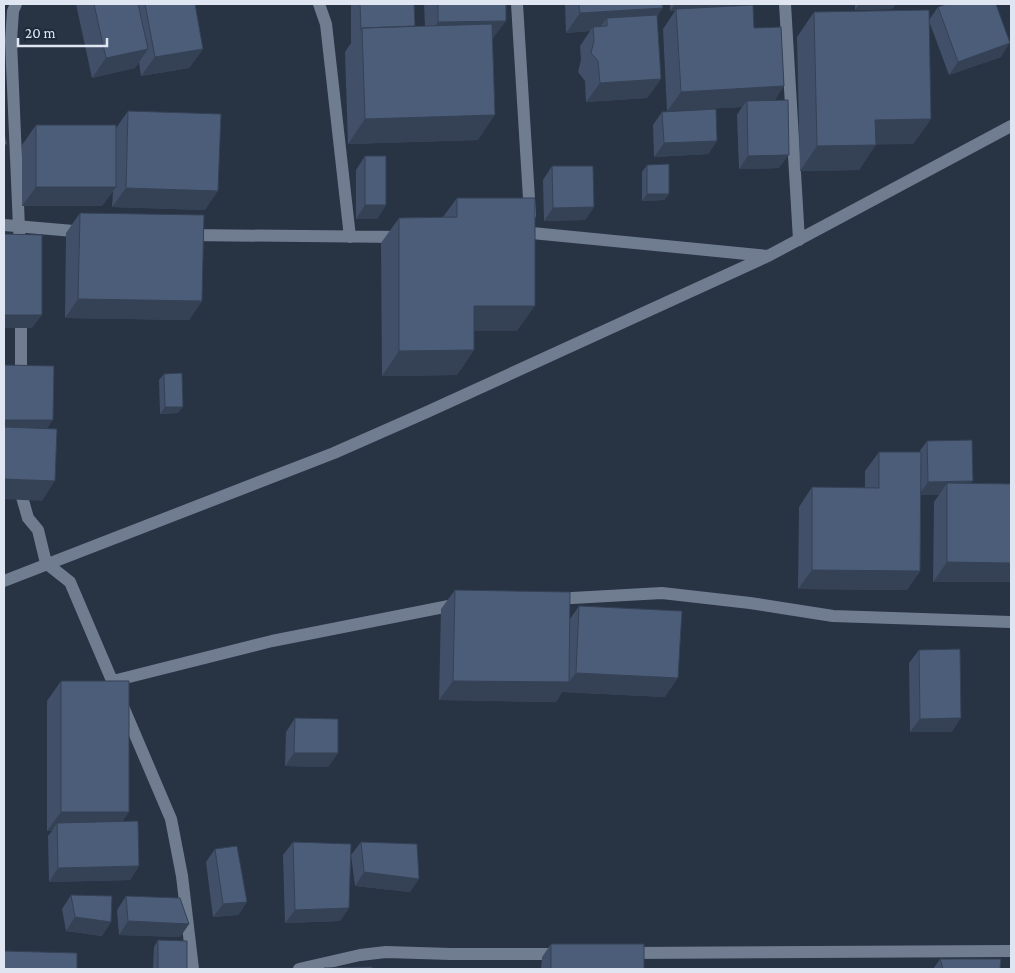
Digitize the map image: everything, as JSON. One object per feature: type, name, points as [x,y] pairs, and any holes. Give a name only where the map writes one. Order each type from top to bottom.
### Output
[{"type":"street","points":[[16,4],[13,11],[11,42],[20,226],[20,265]]},
{"type":"street","points":[[319,4],[326,24],[350,237]]},
{"type":"street","points":[[517,4],[532,233]]},
{"type":"street","points":[[785,4],[799,240]]},
{"type":"street","points":[[4,581],[46,563],[334,453],[680,298],[799,240],[1011,126]]},
{"type":"street","points":[[4,225],[95,233]]},
{"type":"street","points":[[504,234],[532,233],[768,256]]},
{"type":"street","points":[[173,235],[419,238]]},
{"type":"street","points":[[21,294],[21,390]]},
{"type":"street","points":[[22,468],[22,496],[28,518],[38,530],[46,563],[70,582],[172,819],[182,876],[193,969]]},
{"type":"street","points":[[542,599],[662,593],[750,603],[833,616],[1011,622]]},
{"type":"street","points":[[112,682],[272,641],[462,603],[472,603]]},
{"type":"street","points":[[618,954],[1011,951]]},
{"type":"street","points":[[299,969],[386,952],[569,954]]},
{"type":"building","points":[[94,4],[138,4],[148,49],[106,58]]},
{"type":"building","points":[[145,4],[195,4],[203,49],[155,57]]},
{"type":"building","points":[[360,4],[414,4],[415,26],[362,28],[361,30]]},
{"type":"building","points":[[438,4],[506,4],[506,21],[438,22]]},
{"type":"building","points":[[579,4],[662,4],[663,8],[580,13]]},
{"type":"building","points":[[947,4],[996,4],[1010,43],[958,62],[938,7]]},
{"type":"building","points":[[753,5],[754,28],[781,27],[784,86],[681,92],[676,9]]},
{"type":"building","points":[[929,10],[931,119],[875,120],[876,145],[817,146],[814,12]]},
{"type":"building","points":[[657,15],[661,79],[600,83],[598,61],[591,53],[594,41],[593,27],[607,26],[607,18]]},
{"type":"building","points":[[492,24],[495,115],[365,119],[362,28]]},
{"type":"building","points":[[788,100],[789,155],[748,156],[747,101]]},
{"type":"building","points":[[716,109],[717,141],[664,143],[662,112]]},
{"type":"building","points":[[128,111],[221,114],[218,191],[126,188]]},
{"type":"building","points":[[36,125],[116,125],[116,187],[36,187]]},
{"type":"building","points":[[4,133],[7,144],[4,145]]},
{"type":"building","points":[[365,156],[386,156],[386,205],[365,205]]},
{"type":"building","points":[[669,164],[669,194],[647,194],[647,165]]},
{"type":"building","points":[[552,166],[593,166],[594,207],[553,208]]},
{"type":"building","points":[[457,198],[535,198],[535,306],[474,306],[474,350],[399,351],[399,218],[457,217]]},
{"type":"building","points":[[80,213],[204,215],[202,301],[78,299]]},
{"type":"building","points":[[4,234],[42,235],[42,315],[4,315]]},
{"type":"building","points":[[4,365],[54,366],[53,420],[4,420]]},
{"type":"building","points":[[182,373],[183,407],[165,407],[164,374]]},
{"type":"building","points":[[4,427],[57,429],[55,481],[4,479]]},
{"type":"building","points":[[972,440],[973,481],[928,482],[927,441]]},
{"type":"building","points":[[879,452],[921,452],[920,571],[812,570],[812,487],[879,488]]},
{"type":"building","points":[[947,483],[1011,484],[1011,563],[947,562]]},
{"type":"building","points":[[455,590],[570,592],[569,682],[453,681]]},
{"type":"building","points":[[579,606],[682,611],[678,678],[576,673]]},
{"type":"building","points":[[960,649],[961,718],[920,719],[919,650]]},
{"type":"building","points":[[61,681],[129,681],[129,812],[61,812]]},
{"type":"building","points":[[295,718],[338,719],[338,753],[294,753]]},
{"type":"building","points":[[138,821],[139,866],[58,868],[57,823]]},
{"type":"building","points":[[293,842],[351,844],[349,908],[295,910]]},
{"type":"building","points":[[361,842],[417,844],[419,879],[364,872]]},
{"type":"building","points":[[237,846],[247,902],[223,904],[215,849]]},
{"type":"building","points":[[71,895],[112,896],[111,922],[75,917]]},
{"type":"building","points":[[126,896],[180,898],[189,924],[128,921]]},
{"type":"building","points":[[158,940],[187,941],[187,969],[158,969]]},
{"type":"building","points":[[551,944],[644,944],[644,969],[551,969]]},
{"type":"building","points":[[4,951],[77,953],[77,969],[4,969]]},
{"type":"building","points":[[940,959],[1001,959],[1000,969],[943,969]]},
{"type":"building","points":[[372,967],[372,969],[324,969],[324,968]]}]
